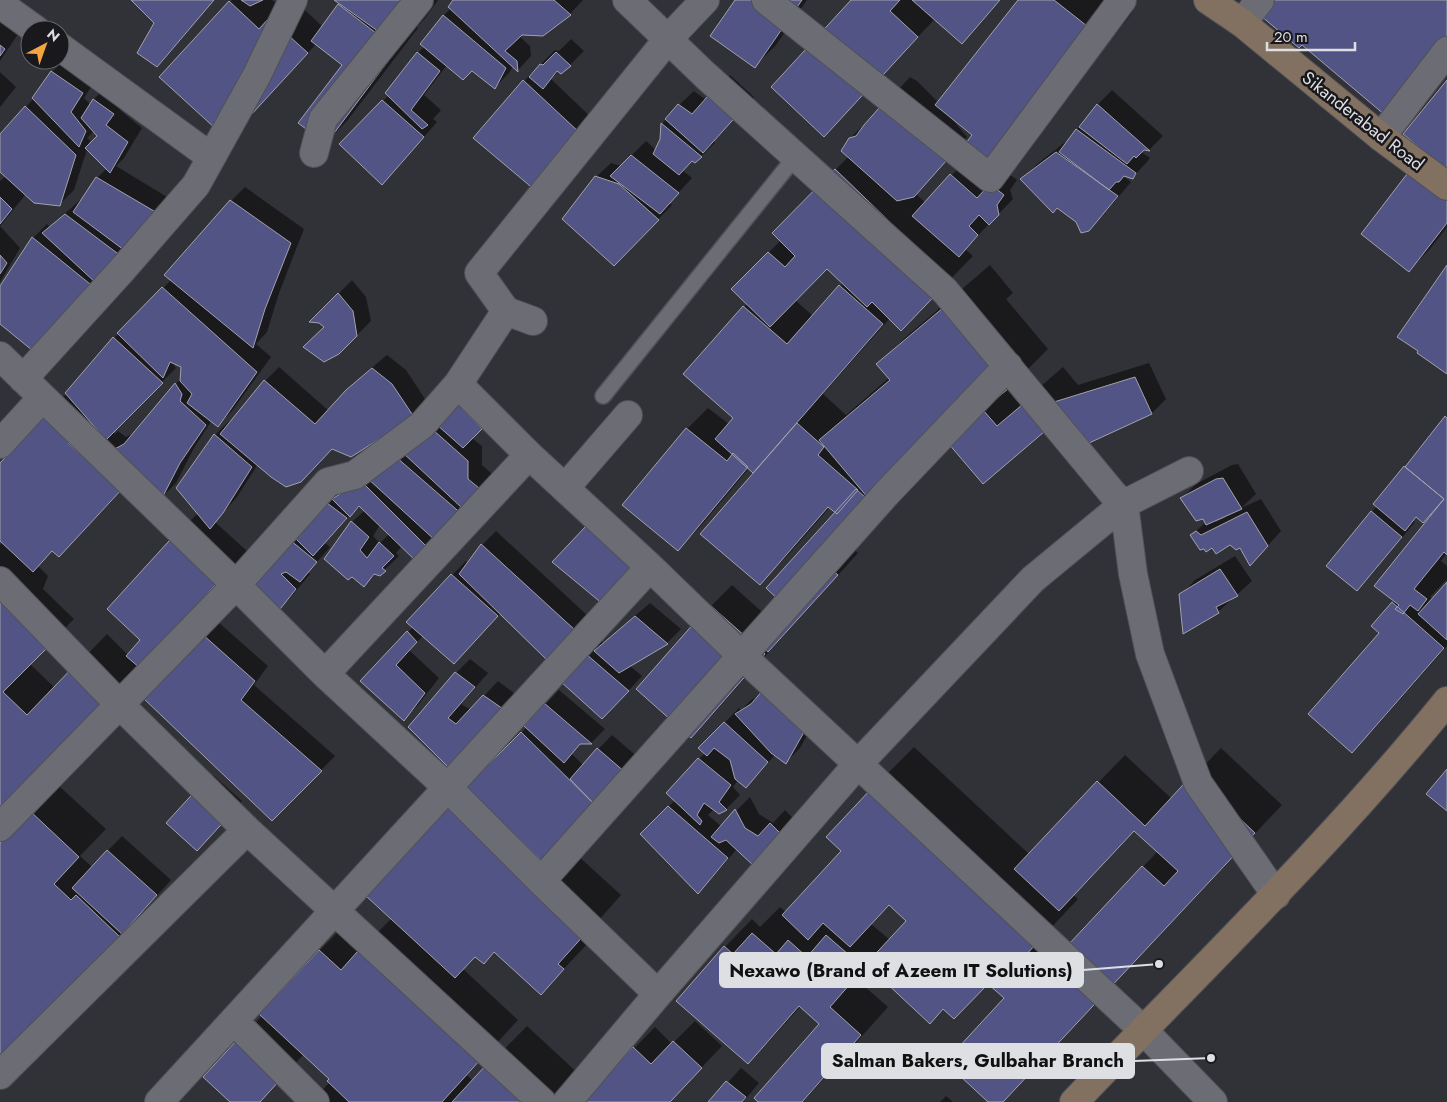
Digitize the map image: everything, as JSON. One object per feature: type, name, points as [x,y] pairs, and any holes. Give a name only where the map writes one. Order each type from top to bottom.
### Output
[{"type":"main road","name":"Sikanderabad Road","points":[[1208,0],[1242,23],[1381,137],[1447,186]]},
{"type":"main road","points":[[1074,1102],[1276,895],[1336,830],[1447,701]]},
{"type":"street","points":[[0,444],[33,388],[122,270],[196,185],[257,75],[293,0]]},
{"type":"street","points":[[314,153],[323,119],[419,0]]},
{"type":"street","points":[[627,0],[946,291],[1114,495],[1124,504],[1133,574],[1150,654],[1198,783],[1276,895]]},
{"type":"street","points":[[533,321],[506,311],[479,273],[668,39],[705,0]]},
{"type":"street","points":[[766,0],[990,178],[1122,0]]},
{"type":"street","points":[[1242,23],[1260,0]]},
{"type":"street","points":[[0,4],[22,20]]},
{"type":"street","points":[[1381,137],[1447,51]]},
{"type":"street","points":[[70,54],[211,157]]},
{"type":"street","points":[[4,815],[120,705],[236,585],[328,482],[355,475],[422,425],[458,384],[506,311]]},
{"type":"street","points":[[0,356],[325,674],[448,788],[658,994]]},
{"type":"street","points":[[541,881],[886,494],[1008,366]]},
{"type":"street","points":[[458,384],[529,455],[650,567],[741,655],[1143,1030],[1213,1102]]},
{"type":"street","points":[[565,488],[628,415]]},
{"type":"street","points":[[325,674],[529,455]]},
{"type":"street","points":[[567,1102],[857,764],[1033,579],[1124,504],[1189,471]]},
{"type":"street","points":[[159,1102],[650,567]]},
{"type":"street","points":[[0,582],[120,705],[247,830],[542,1102]]},
{"type":"street","points":[[0,1075],[247,830]]},
{"type":"street","points":[[234,1021],[315,1102]]},
{"type":"lane","points":[[603,396],[796,156]]},
{"type":"building","points":[[131,0],[214,0],[157,67],[137,53],[154,23]]},
{"type":"building","points":[[241,0],[263,0],[250,6]]},
{"type":"building","points":[[334,0],[431,0],[399,46]]},
{"type":"building","points":[[453,0],[554,0],[571,15],[543,36],[522,35],[505,51],[517,61],[518,72],[448,7]]},
{"type":"building","points":[[735,0],[802,0],[755,68],[710,36]]},
{"type":"building","points":[[851,0],[900,0],[890,11],[918,37],[824,137],[771,87]]},
{"type":"building","points":[[912,0],[1000,0],[962,44]]},
{"type":"building","points":[[1018,0],[1054,0],[1106,41],[1002,171],[966,143],[972,135],[935,105]]},
{"type":"building","points":[[1242,0],[1447,0],[1447,56],[1392,121],[1302,45],[1299,48]]},
{"type":"building","points":[[229,1],[259,29],[269,18],[308,53],[228,140],[159,77]]},
{"type":"building","points":[[338,4],[397,49],[326,144],[298,123],[342,65],[311,41]]},
{"type":"building","points":[[443,15],[506,68],[495,89],[472,71],[463,80],[420,44]]},
{"type":"building","points":[[0,45],[5,49],[0,56]]},
{"type":"building","points":[[417,52],[440,71],[411,110],[428,125],[422,129],[385,93]]},
{"type":"building","points":[[556,52],[571,66],[561,74],[557,71],[543,89],[529,77],[540,64],[543,65]]},
{"type":"building","points":[[51,71],[83,93],[71,112],[86,131],[79,147],[32,98]]},
{"type":"building","points":[[523,80],[580,133],[536,191],[473,138]]},
{"type":"building","points":[[1447,80],[1447,167],[1445,169],[1403,134]]},
{"type":"building","points":[[715,88],[740,112],[703,153],[665,119],[678,104],[692,114]]},
{"type":"building","points":[[895,90],[954,152],[914,197],[897,201],[841,151],[849,138],[856,136]]},
{"type":"building","points":[[93,99],[114,114],[106,125],[128,142],[110,173],[85,148],[97,136],[81,118]]},
{"type":"building","points":[[382,100],[424,137],[382,185],[339,144]]},
{"type":"building","points":[[1097,104],[1150,151],[1144,150],[1136,158],[1134,156],[1127,164],[1079,127]]},
{"type":"building","points":[[25,106],[76,155],[60,206],[34,203],[0,172],[0,134]]},
{"type":"building","points":[[661,123],[702,157],[695,163],[692,161],[679,175],[653,154],[660,139]]},
{"type":"building","points":[[1076,129],[1136,173],[1133,179],[1124,176],[1109,190],[1059,152]]},
{"type":"building","points":[[1056,152],[1118,196],[1089,231],[1081,233],[1076,222],[1057,208],[1053,213],[1020,179]]},
{"type":"building","points":[[631,155],[679,193],[660,214],[610,176]]},
{"type":"building","points":[[835,169],[924,255],[946,284],[901,331],[872,302],[867,307],[827,269],[770,327],[731,289],[768,252],[785,267],[795,256],[772,233]]},
{"type":"building","points":[[1410,170],[1447,199],[1447,223],[1409,272],[1361,234]]},
{"type":"building","points":[[950,174],[977,198],[990,184],[1004,195],[997,205],[999,215],[989,225],[979,215],[969,226],[978,235],[959,257],[912,216]]},
{"type":"building","points":[[595,176],[619,184],[659,220],[614,266],[562,219]]},
{"type":"building","points":[[96,177],[159,214],[128,253],[73,212]]},
{"type":"building","points":[[0,197],[12,209],[0,224]]},
{"type":"building","points":[[230,200],[291,243],[265,309],[253,348],[164,275]]},
{"type":"building","points":[[65,214],[121,256],[96,283],[42,233]]},
{"type":"building","points":[[32,237],[90,284],[38,355],[0,324],[0,286]]},
{"type":"building","points":[[0,255],[7,263],[0,274]]},
{"type":"building","points":[[1447,265],[1447,374],[1397,337]]},
{"type":"building","points":[[839,285],[883,324],[753,473],[715,439],[733,418],[683,374],[743,306],[787,344]]},
{"type":"building","points":[[162,287],[257,372],[218,427],[187,403],[192,394],[180,381],[181,367],[170,362],[163,378],[117,333]]},
{"type":"building","points":[[962,292],[1022,377],[983,410],[997,426],[1035,394],[1058,420],[983,484],[948,443],[874,505],[819,440],[890,380],[876,364]]},
{"type":"building","points":[[338,293],[353,311],[357,336],[339,354],[324,362],[303,347],[324,327],[319,323],[309,322]]},
{"type":"building","points":[[113,337],[163,383],[106,440],[65,393]]},
{"type":"building","points":[[372,368],[392,384],[414,417],[351,457],[332,449],[301,482],[286,487],[271,477],[220,434],[264,380],[315,424],[346,390]]},
{"type":"building","points":[[1135,377],[1152,414],[1089,443],[1054,402]]},
{"type":"building","points":[[175,383],[182,394],[180,401],[206,425],[180,463],[162,498],[111,451],[124,444]]},
{"type":"building","points":[[56,402],[83,427],[68,443],[87,460],[90,457],[123,488],[59,557],[52,551],[33,572],[0,541],[0,463]]},
{"type":"building","points":[[459,405],[482,429],[463,448],[436,424]]},
{"type":"building","points":[[1445,416],[1447,418],[1447,555],[1444,552],[1414,589],[1427,599],[1418,611],[1410,605],[1403,614],[1395,609],[1399,605],[1374,586],[1444,499],[1405,467]]},
{"type":"building","points":[[797,423],[824,447],[818,455],[858,490],[837,514],[828,507],[760,585],[700,534]]},
{"type":"building","points":[[686,428],[727,461],[733,453],[748,467],[678,551],[622,505]]},
{"type":"building","points":[[432,429],[468,461],[468,479],[479,488],[462,508],[401,451]]},
{"type":"building","points":[[214,434],[252,467],[223,513],[210,529],[176,488]]},
{"type":"building","points":[[396,457],[464,516],[437,542],[366,477]]},
{"type":"building","points":[[1404,466],[1444,499],[1423,523],[1416,517],[1405,531],[1373,504]]},
{"type":"building","points":[[1223,478],[1242,509],[1206,525],[1203,519],[1196,521],[1180,498],[1216,479]]},
{"type":"building","points":[[361,481],[430,550],[418,563],[359,506],[350,517],[332,499]]},
{"type":"building","points":[[856,489],[877,508],[826,564],[838,575],[768,652],[754,639],[784,605],[766,588]]},
{"type":"building","points":[[327,503],[347,518],[313,556],[296,539],[291,530]]},
{"type":"building","points":[[1371,511],[1402,537],[1357,591],[1326,566]]},
{"type":"building","points":[[1247,512],[1268,546],[1250,566],[1240,548],[1236,550],[1230,545],[1216,554],[1212,548],[1206,552],[1204,549],[1200,550],[1190,535],[1196,531],[1201,535]]},
{"type":"building","points":[[351,521],[369,537],[360,550],[367,558],[379,542],[394,556],[382,568],[386,571],[380,576],[374,574],[364,587],[352,577],[348,580],[324,559]]},
{"type":"building","points":[[587,525],[637,566],[604,605],[552,562]]},
{"type":"building","points":[[179,530],[226,573],[141,669],[126,656],[140,640],[107,609]]},
{"type":"building","points":[[290,540],[317,562],[300,582],[286,572],[281,574],[296,589],[277,613],[245,585]]},
{"type":"building","points":[[481,544],[575,630],[549,662],[459,574]]},
{"type":"building","points":[[1220,569],[1238,596],[1216,607],[1219,613],[1183,634],[1179,594]]},
{"type":"building","points":[[451,574],[498,616],[454,664],[406,622]]},
{"type":"building","points":[[0,576],[48,647],[3,692],[27,715],[79,661],[116,696],[0,816]]},
{"type":"building","points":[[1447,582],[1447,640],[1418,614]]},
{"type":"building","points":[[1392,602],[1444,648],[1352,753],[1308,714],[1379,633],[1371,626]]},
{"type":"building","points":[[710,605],[765,654],[691,738],[636,689]]},
{"type":"building","points":[[635,616],[668,644],[619,673],[594,651]]},
{"type":"building","points":[[407,631],[417,642],[396,665],[425,693],[404,721],[360,681]]},
{"type":"building","points":[[202,634],[255,681],[241,700],[322,771],[272,821],[141,696]]},
{"type":"building","points":[[586,654],[629,691],[602,719],[560,681]]},
{"type":"building","points":[[455,672],[475,687],[448,718],[456,724],[483,695],[506,711],[453,772],[408,727]]},
{"type":"building","points":[[764,689],[808,725],[786,764],[771,753],[735,714],[751,704]]},
{"type":"building","points":[[544,703],[592,744],[580,744],[564,763],[524,726]]},
{"type":"building","points":[[724,722],[768,762],[746,788],[735,779],[730,760],[714,748],[707,756],[698,748]]},
{"type":"building","points":[[521,732],[596,806],[546,865],[466,787]]},
{"type":"building","points":[[597,748],[626,773],[596,806],[570,779]]},
{"type":"building","points":[[698,758],[731,785],[719,802],[727,810],[719,814],[704,803],[697,815],[702,821],[700,825],[666,793]]},
{"type":"building","points":[[1447,769],[1447,811],[1426,794]]},
{"type":"building","points":[[886,773],[1051,928],[1023,958],[1040,975],[1142,866],[1164,886],[1178,871],[1134,831],[1059,911],[1014,869],[1097,781],[1145,826],[1193,774],[1255,833],[1003,1102],[988,1102],[945,1062],[1004,998],[988,984],[954,1019],[943,1009],[930,1024],[866,964],[906,921],[889,905],[850,947],[823,923],[808,940],[782,915],[841,851],[826,837]]},
{"type":"building","points":[[198,788],[229,816],[197,851],[166,823]]},
{"type":"building","points":[[462,790],[595,923],[558,964],[564,969],[541,995],[494,952],[484,964],[475,957],[455,978],[366,896]]},
{"type":"building","points":[[668,806],[728,858],[698,894],[640,834]]},
{"type":"building","points":[[735,809],[745,828],[758,836],[770,823],[785,838],[755,867],[726,840],[719,843],[711,837]]},
{"type":"building","points":[[30,811],[79,857],[54,884],[71,900],[76,895],[120,937],[0,1064],[0,843]]},
{"type":"building","points":[[107,850],[157,895],[122,934],[72,888]]},
{"type":"building","points":[[752,933],[776,954],[788,940],[807,957],[826,935],[864,968],[830,1007],[861,1035],[802,1102],[758,1102],[754,1098],[819,1024],[799,1006],[748,1064],[676,1001],[724,946],[733,954]]},
{"type":"building","points":[[366,942],[491,1048],[442,1102],[349,1102],[327,1081],[329,1079],[259,1014],[319,950],[341,970]]},
{"type":"building","points":[[247,1029],[290,1069],[260,1102],[230,1102],[203,1077]]},
{"type":"building","points":[[673,1041],[702,1068],[670,1102],[580,1102],[633,1047],[651,1064]]},
{"type":"building","points":[[498,1052],[552,1102],[452,1102]]},
{"type":"building","points":[[726,1081],[746,1097],[742,1102],[708,1102]]},
{"type":"place","name":"Nexawo (Brand of Azeem IT Solutions)","points":[[1159,964]]},
{"type":"place","name":"Salman Bakers, Gulbahar Branch","points":[[1211,1058]]}]
